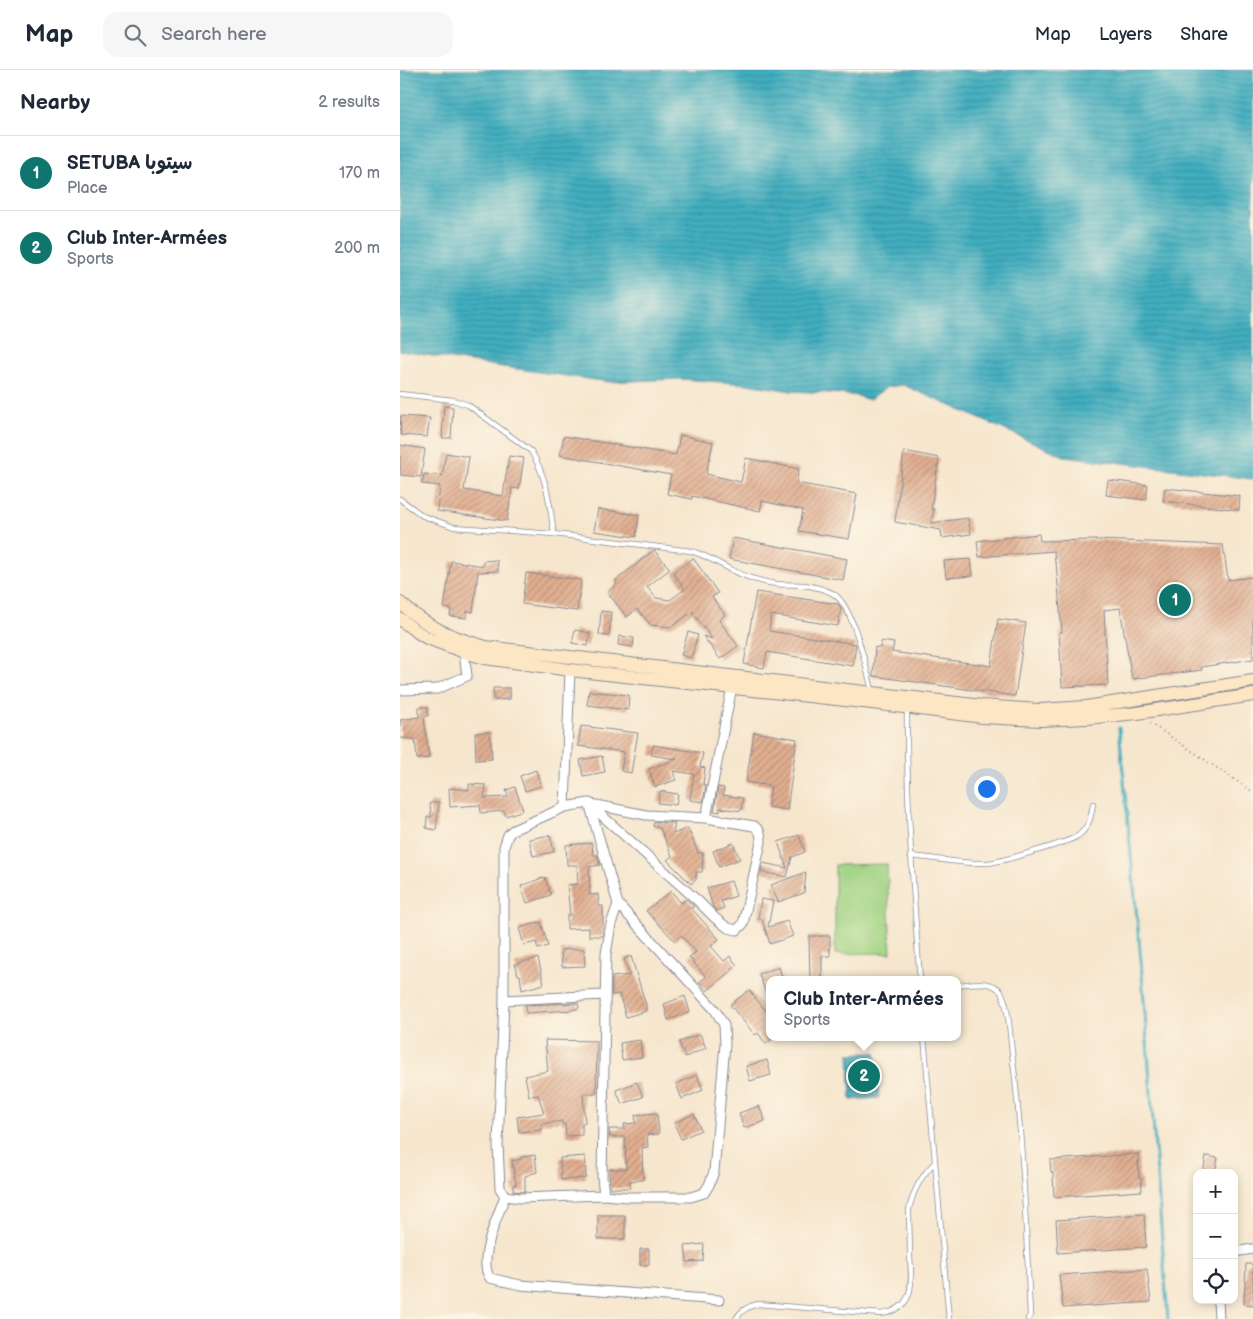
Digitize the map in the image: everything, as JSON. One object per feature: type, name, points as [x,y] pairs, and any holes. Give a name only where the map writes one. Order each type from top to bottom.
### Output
[{"type":"main road","points":[[400,603],[418,618],[446,634],[486,647],[718,680],[907,702],[1040,710],[1120,703],[1253,682]]},
{"type":"main road","points":[[400,618],[427,638],[485,658],[570,670],[718,680],[732,688],[872,698]]},
{"type":"main road","points":[[907,702],[983,717],[1041,720],[1088,718],[1253,695]]},
{"type":"street","points":[[400,690],[437,689],[467,676],[464,652]]},
{"type":"street","points":[[565,807],[570,670]]},
{"type":"street","points":[[706,818],[732,688]]},
{"type":"street","points":[[505,1196],[500,1188],[498,1145],[504,1000],[506,841],[508,835],[513,830],[565,807],[589,804],[646,815],[706,818],[754,826],[761,834],[761,842],[743,924],[737,930],[728,928],[715,918],[589,804]]},
{"type":"street","points":[[505,1196],[520,1198],[604,1195],[692,1197],[704,1193],[714,1172],[725,1044],[724,1025],[715,1010],[618,904],[589,804]]},
{"type":"street","points":[[604,1195],[602,1167],[606,954],[611,924],[618,904]]},
{"type":"street","points":[[504,1000],[604,996]]},
{"type":"street","points":[[505,1196],[492,1233],[485,1262],[486,1272],[490,1278],[520,1285],[719,1300]]},
{"type":"street","points":[[1238,1251],[1253,1249]]},
{"type":"street","points":[[1218,1304],[1219,1319]]},
{"type":"lane","points":[[400,394],[453,400],[468,405],[531,451],[538,462],[548,494],[554,534]]},
{"type":"lane","points":[[400,499],[423,516],[454,526],[554,534],[691,551],[704,554],[726,567],[751,578],[776,584],[803,585],[833,593],[848,610],[860,645],[872,698]]},
{"type":"lane","points":[[907,702],[906,777],[920,976]]},
{"type":"lane","points":[[910,856],[982,863],[996,862],[1078,837],[1087,826],[1091,816],[1092,804]]},
{"type":"lane","points":[[961,985],[984,983],[996,988],[1001,992],[1007,1014],[1017,1092],[1030,1315],[1028,1319]]},
{"type":"lane","points":[[924,1041],[949,1319]]},
{"type":"lane","points":[[736,1319],[742,1310],[758,1304],[881,1314],[893,1312],[906,1300],[912,1285],[910,1204],[920,1179],[935,1162]]},
{"type":"path","points":[[1137,712],[1162,732],[1253,792]]},
{"type":"green space","points":[[887,864],[891,953],[835,954],[835,865]]},
{"type":"water","points":[[400,70],[1253,70],[1253,479],[1064,456],[903,385],[887,387],[870,399],[866,399],[858,396],[791,391],[747,384],[680,379],[609,382],[400,351]]},
{"type":"water","points":[[876,1052],[879,1098],[851,1100],[849,1054]]},
{"type":"building","points":[[444,406],[453,407],[451,438],[442,438]]},
{"type":"building","points":[[400,416],[430,418],[427,437],[401,435]]},
{"type":"building","points":[[680,435],[713,442],[706,474],[741,482],[746,458],[799,469],[796,483],[857,494],[849,539],[799,531],[803,510],[762,501],[760,511],[692,496],[692,499],[667,494],[671,475],[560,455],[564,436],[676,455]]},
{"type":"building","points":[[400,445],[425,449],[421,477],[400,475]]},
{"type":"building","points":[[904,451],[939,458],[931,509],[934,509],[931,523],[968,518],[971,534],[942,538],[941,530],[895,522]]},
{"type":"building","points":[[446,453],[469,457],[464,490],[503,496],[509,456],[524,458],[519,489],[512,488],[507,521],[437,511],[440,486],[422,484],[424,474],[442,476]]},
{"type":"building","points":[[1108,480],[1148,485],[1146,500],[1106,495]]},
{"type":"building","points":[[1165,488],[1240,496],[1239,510],[1163,501]]},
{"type":"building","points":[[598,509],[639,515],[636,537],[594,531]]},
{"type":"building","points":[[1039,534],[1040,541],[1098,540],[1223,545],[1228,580],[1253,577],[1253,659],[1201,667],[1202,670],[1132,679],[1120,608],[1104,610],[1108,685],[1062,687],[1059,632],[1062,632],[1054,551],[979,557],[977,541]]},
{"type":"building","points":[[733,538],[847,559],[843,580],[729,559]]},
{"type":"building","points":[[654,550],[670,569],[647,587],[656,598],[670,600],[685,589],[673,573],[693,558],[718,593],[712,597],[725,615],[719,620],[738,646],[720,659],[703,636],[712,639],[693,613],[694,611],[671,627],[651,625],[637,609],[627,617],[607,592],[617,584],[615,581]]},
{"type":"building","points":[[971,559],[973,576],[946,578],[944,561]]},
{"type":"building","points":[[497,560],[498,571],[478,572],[473,612],[467,611],[467,618],[450,616],[451,609],[444,608],[451,561],[483,566],[483,561]]},
{"type":"building","points":[[526,573],[581,580],[577,611],[522,604]]},
{"type":"building","points":[[756,592],[838,604],[841,608],[838,626],[771,615],[769,631],[856,644],[853,666],[767,652],[764,668],[744,664]]},
{"type":"building","points":[[601,611],[611,612],[609,636],[599,635]]},
{"type":"building","points":[[998,619],[1026,623],[1015,696],[873,676],[875,647],[880,648],[881,641],[894,643],[892,652],[991,666]]},
{"type":"building","points":[[575,630],[590,633],[588,646],[572,643]]},
{"type":"building","points":[[688,632],[698,635],[691,658],[681,655]]},
{"type":"building","points":[[619,636],[634,638],[633,647],[618,645]]},
{"type":"building","points":[[493,688],[510,688],[510,699],[494,700]]},
{"type":"building","points":[[589,691],[629,695],[628,710],[587,705]]},
{"type":"building","points":[[419,707],[428,707],[428,716],[424,717],[429,758],[417,759],[415,739],[400,738],[400,720],[419,717]]},
{"type":"building","points":[[581,726],[638,733],[631,773],[621,771],[624,752],[578,746]]},
{"type":"building","points":[[490,732],[492,759],[476,760],[475,733]]},
{"type":"building","points":[[754,732],[797,739],[787,810],[768,807],[771,786],[746,782]]},
{"type":"building","points":[[653,745],[703,753],[700,767],[705,768],[703,784],[706,785],[703,802],[690,800],[694,774],[673,771],[676,780],[655,787],[649,769],[677,759],[651,755]]},
{"type":"building","points":[[602,756],[605,772],[583,776],[580,760]]},
{"type":"building","points":[[536,770],[541,786],[525,791],[520,776]]},
{"type":"building","points":[[469,784],[486,785],[484,798],[508,797],[506,790],[515,787],[523,810],[506,816],[504,811],[481,813],[480,805],[450,807],[449,788],[469,790]]},
{"type":"building","points":[[718,787],[724,788],[723,795],[743,798],[741,811],[720,808],[720,812],[714,811]]},
{"type":"building","points":[[660,791],[678,794],[676,805],[658,803]]},
{"type":"building","points":[[439,802],[436,830],[426,828],[427,817],[431,817],[430,803]]},
{"type":"building","points":[[654,822],[675,823],[673,834],[688,828],[698,853],[703,853],[702,872],[696,872],[696,880],[691,884],[667,860],[672,856],[660,828],[653,826]]},
{"type":"building","points":[[550,835],[554,852],[533,856],[529,839]]},
{"type":"building","points":[[799,835],[805,852],[792,857],[787,877],[761,872],[763,863],[787,868],[778,842]]},
{"type":"building","points":[[592,843],[593,855],[597,855],[600,865],[589,867],[590,895],[598,894],[599,906],[603,906],[603,936],[589,936],[589,928],[567,929],[567,915],[570,915],[567,885],[578,884],[577,865],[567,865],[566,845]]},
{"type":"building","points":[[733,843],[740,859],[719,867],[713,851]]},
{"type":"building","points":[[806,872],[804,893],[778,902],[771,885]]},
{"type":"building","points":[[545,877],[551,895],[527,903],[521,886]]},
{"type":"building","points":[[731,881],[736,896],[721,901],[724,908],[716,911],[707,888]]},
{"type":"building","points":[[671,891],[681,903],[686,899],[694,906],[691,908],[719,939],[711,946],[724,961],[730,956],[737,965],[707,991],[699,982],[706,977],[689,957],[696,952],[681,935],[675,941],[646,911]]},
{"type":"building","points":[[761,899],[773,901],[768,927],[787,921],[793,936],[770,944],[762,919],[758,919]]},
{"type":"building","points":[[541,922],[548,946],[538,949],[536,942],[524,945],[519,928]]},
{"type":"building","points":[[809,936],[830,936],[830,956],[822,956],[822,976],[810,976]]},
{"type":"building","points":[[584,949],[585,966],[562,967],[561,950]]},
{"type":"building","points":[[631,956],[646,1005],[646,1011],[626,1017],[619,994],[612,995],[612,977],[630,975],[624,959]]},
{"type":"building","points":[[538,958],[544,984],[522,990],[520,975],[518,975],[515,964]]},
{"type":"building","points":[[779,967],[782,976],[766,976],[766,994],[759,974]]},
{"type":"building","points":[[749,990],[766,1011],[766,1041],[770,1041],[766,1044],[758,1033],[755,1035],[730,1005]]},
{"type":"building","points":[[685,996],[690,1012],[668,1020],[664,1004]]},
{"type":"building","points":[[578,1003],[579,1008],[571,1010],[526,1013],[525,1005]]},
{"type":"building","points":[[700,1034],[706,1048],[685,1057],[679,1042]]},
{"type":"building","points":[[545,1040],[597,1041],[596,1094],[583,1094],[585,1123],[582,1123],[582,1135],[566,1136],[565,1124],[562,1124],[562,1121],[541,1124],[542,1130],[519,1132],[517,1117],[544,1113],[538,1095],[529,1096],[525,1076],[548,1071]]},
{"type":"building","points":[[640,1040],[642,1057],[622,1060],[620,1043]]},
{"type":"building","points":[[767,1060],[771,1075],[750,1081],[746,1066]]},
{"type":"building","points":[[697,1075],[703,1090],[682,1099],[676,1084]]},
{"type":"building","points":[[637,1082],[643,1097],[622,1104],[616,1090]]},
{"type":"building","points":[[759,1106],[765,1121],[744,1128],[739,1113]]},
{"type":"building","points":[[657,1113],[659,1134],[647,1135],[648,1147],[642,1148],[643,1180],[630,1181],[630,1188],[610,1188],[609,1169],[626,1169],[625,1137],[610,1137],[609,1129],[625,1129],[624,1124],[636,1123],[635,1115]]},
{"type":"building","points":[[694,1114],[701,1130],[681,1139],[674,1123]]},
{"type":"building","points":[[1138,1154],[1139,1178],[1141,1178],[1142,1191],[1054,1197],[1053,1172],[1051,1172],[1050,1160]]},
{"type":"building","points":[[535,1155],[537,1172],[525,1176],[525,1192],[513,1191],[513,1185],[516,1185],[512,1161],[521,1159],[521,1157]]},
{"type":"building","points":[[585,1156],[586,1178],[561,1180],[560,1158]]},
{"type":"building","points":[[1206,1156],[1218,1158],[1216,1169],[1204,1169]]},
{"type":"building","points":[[1144,1214],[1146,1247],[1058,1253],[1056,1220]]},
{"type":"building","points":[[598,1215],[625,1215],[625,1239],[598,1239]]},
{"type":"building","points":[[704,1244],[703,1261],[687,1262],[685,1246]]},
{"type":"building","points":[[640,1249],[649,1249],[649,1265],[640,1265]]},
{"type":"building","points":[[1246,1264],[1253,1264],[1253,1305],[1244,1304]]},
{"type":"building","points":[[1147,1269],[1151,1302],[1063,1308],[1059,1275]]},
{"type":"waterway","points":[[1119,728],[1141,961],[1168,1319]]},
{"type":"place","name":"SETUBA سيتوبا","points":[[1175,600]]},
{"type":"place","name":"Club Inter-Armées","points":[[864,1076]]}]
